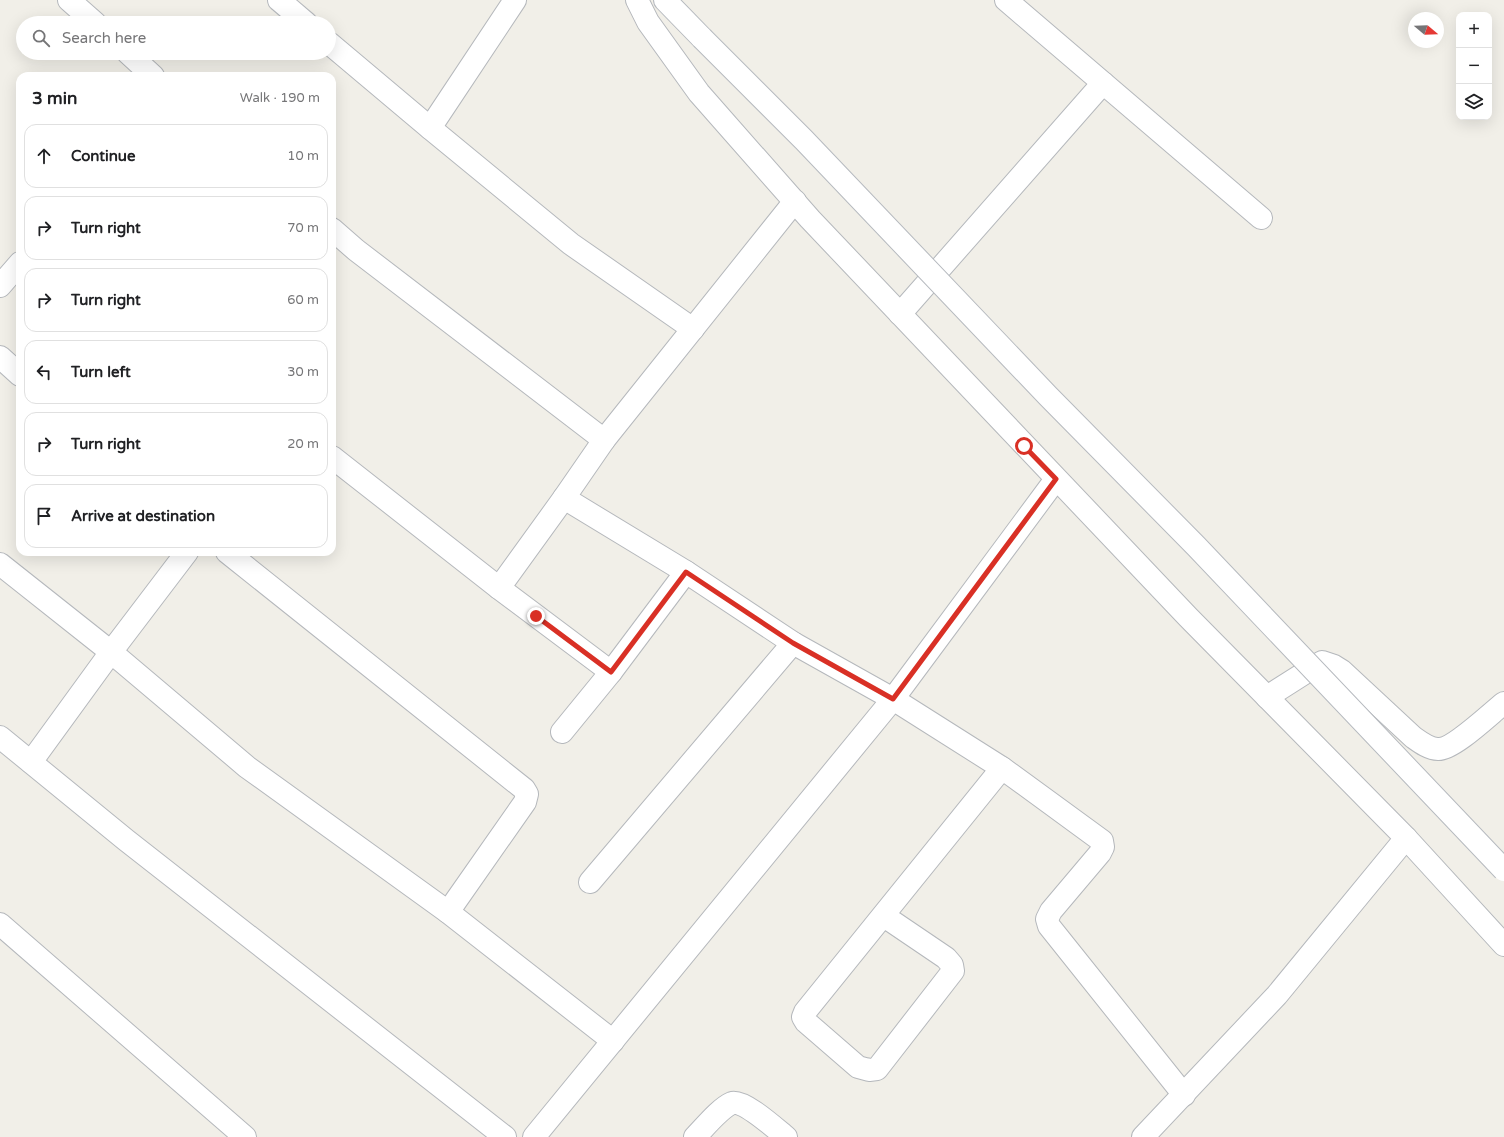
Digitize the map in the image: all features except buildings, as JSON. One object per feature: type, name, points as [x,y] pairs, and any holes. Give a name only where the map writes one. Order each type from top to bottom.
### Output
[{"type":"street","points":[[69,0],[87,16]]},
{"type":"street","points":[[279,0],[298,16]]},
{"type":"street","points":[[430,128],[515,0]]},
{"type":"street","points":[[637,0],[648,22],[699,93],[795,201],[1056,479],[1406,838],[1504,946]]},
{"type":"street","points":[[1006,0],[1261,218]]},
{"type":"street","points":[[671,2],[702,38],[810,146],[1048,396],[1202,551],[1504,870]]},
{"type":"street","points":[[336,49],[571,244],[693,329]]},
{"type":"street","points":[[136,60],[149,72]]},
{"type":"street","points":[[900,314],[1103,83]]},
{"type":"street","points":[[499,588],[604,440],[795,201]]},
{"type":"street","points":[[336,232],[356,250],[604,440]]},
{"type":"street","points":[[0,286],[16,268]]},
{"type":"street","points":[[0,357],[16,371]]},
{"type":"street","points":[[336,460],[499,588],[611,672]]},
{"type":"street","points":[[534,1137],[893,699],[1056,479]]},
{"type":"street","points":[[564,498],[686,572],[793,643],[893,699],[1002,768],[1102,841],[1103,847],[1100,853],[1051,911],[1047,919],[1049,926],[1184,1095]]},
{"type":"street","points":[[32,762],[111,652],[184,556]]},
{"type":"street","points":[[232,556],[517,784],[527,794],[525,802],[448,912]]},
{"type":"street","points":[[0,564],[111,652],[247,767],[448,912],[613,1041]]},
{"type":"street","points":[[562,732],[611,672],[686,572]]},
{"type":"street","points":[[590,882],[793,643]]},
{"type":"street","points":[[1267,697],[1322,662],[1334,666],[1342,671],[1413,737],[1425,745],[1438,750],[1454,744],[1504,703]]},
{"type":"street","points":[[0,737],[126,840],[505,1137]]},
{"type":"street","points":[[884,916],[946,958],[952,965],[952,971],[876,1068],[869,1070],[858,1067],[802,1017],[1002,768]]},
{"type":"street","points":[[1143,1137],[1277,995],[1406,838]]},
{"type":"street","points":[[0,924],[245,1137]]},
{"type":"street","points":[[695,1137],[727,1106],[734,1102],[744,1105],[786,1137]]},
{"type":"route","points":[[536,616],[611,672],[686,572],[793,643],[893,699],[1056,479],[1024,446]]}]
